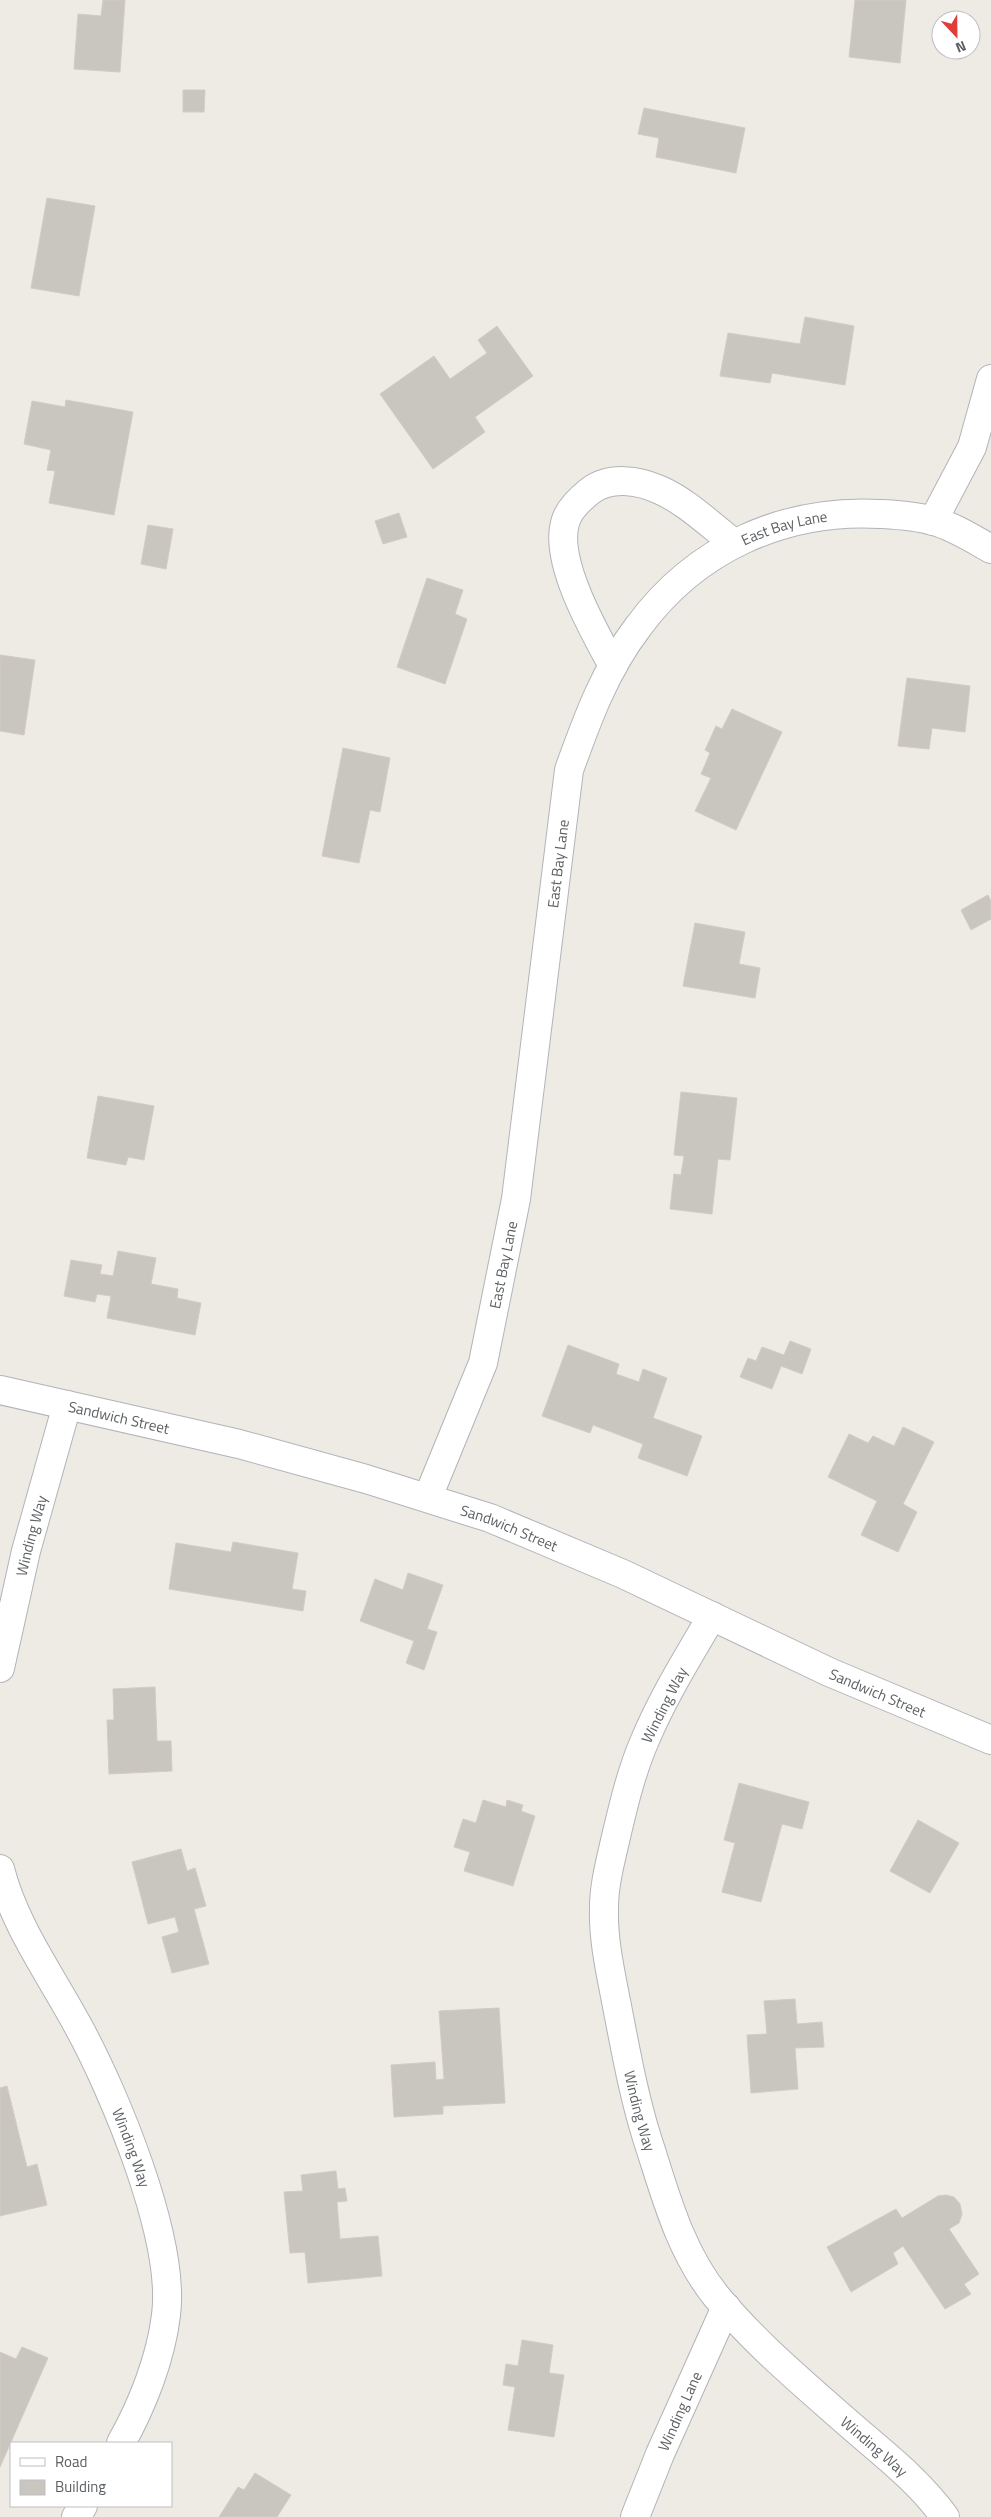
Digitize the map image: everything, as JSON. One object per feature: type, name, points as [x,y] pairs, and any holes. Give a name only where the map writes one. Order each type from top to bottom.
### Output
[{"type":"street","points":[[933,521],[972,447],[991,379]]},
{"type":"street","points":[[613,666],[581,602],[565,552],[565,523],[582,497],[594,488],[606,483],[632,481],[646,484],[673,497],[734,543]]},
{"type":"street","name":"East Bay Lane","points":[[428,1498],[483,1363],[516,1199],[569,770],[590,711],[613,666],[638,627],[659,601],[685,577],[714,555],[734,543],[772,526],[830,514],[899,515],[933,521],[991,548]]},
{"type":"street","name":"Sandwich Street","points":[[0,1390],[239,1444],[428,1498],[490,1518],[579,1554],[829,1672],[991,1740]]},
{"type":"street","name":"Winding Way","points":[[0,1668],[26,1551],[67,1405]]},
{"type":"street","name":"Winding Way","points":[[712,1616],[664,1699],[644,1742],[622,1811],[608,1875],[604,1907],[609,1962],[628,2067],[644,2128],[680,2236],[696,2268],[726,2307],[768,2350],[840,2416],[904,2470],[932,2499],[945,2517]]},
{"type":"street","name":"Winding Way","points":[[0,1869],[4,1887],[36,1955],[78,2024],[96,2060],[126,2134],[156,2222],[167,2283],[166,2314],[162,2338],[147,2386],[121,2442]]},
{"type":"street","name":"Winding Lane","points":[[635,2517],[660,2454],[726,2307]]},
{"type":"building","points":[[103,0],[125,0],[120,72],[74,69],[78,14],[101,16]]},
{"type":"building","points":[[855,0],[906,0],[900,63],[849,57]]},
{"type":"building","points":[[183,90],[205,90],[204,112],[183,112]]},
{"type":"building","points":[[644,108],[745,128],[736,173],[656,157],[659,138],[638,134]]},
{"type":"building","points":[[47,198],[95,206],[79,296],[31,288]]},
{"type":"building","points":[[805,317],[854,326],[845,385],[772,373],[770,383],[720,376],[728,333],[800,344]]},
{"type":"building","points":[[497,326],[533,376],[475,417],[485,432],[433,469],[380,394],[434,356],[450,379],[487,353],[478,340]]},
{"type":"building","points":[[66,400],[133,412],[114,515],[49,503],[55,471],[47,470],[51,450],[24,444],[32,401],[65,407]]},
{"type":"building","points":[[399,513],[407,537],[383,544],[375,521]]},
{"type":"building","points":[[148,525],[173,529],[166,569],[141,564]]},
{"type":"building","points":[[427,578],[463,590],[455,614],[467,619],[445,684],[397,667]]},
{"type":"building","points":[[0,655],[35,660],[24,735],[0,731]]},
{"type":"building","points":[[907,678],[970,686],[965,732],[932,728],[929,749],[898,746]]},
{"type":"building","points":[[732,709],[782,732],[736,830],[695,811],[711,778],[701,774],[710,753],[705,750],[716,726],[722,729]]},
{"type":"building","points":[[343,748],[390,758],[380,812],[370,810],[359,863],[322,856]]},
{"type":"building","points":[[988,895],[991,901],[991,919],[971,930],[961,910]]},
{"type":"building","points":[[695,923],[745,932],[739,964],[760,968],[755,998],[683,986]]},
{"type":"building","points":[[681,1092],[737,1098],[730,1160],[718,1159],[712,1214],[670,1209],[674,1174],[681,1175],[684,1156],[674,1155]]},
{"type":"building","points":[[98,1096],[154,1106],[144,1160],[128,1157],[126,1165],[87,1158]]},
{"type":"building","points":[[118,1251],[156,1258],[151,1284],[178,1289],[177,1298],[201,1303],[195,1335],[107,1318],[111,1296],[97,1294],[95,1302],[64,1296],[71,1260],[102,1265],[100,1274],[113,1276]]},
{"type":"building","points":[[790,1341],[811,1349],[802,1374],[781,1366],[772,1389],[740,1377],[748,1358],[756,1361],[762,1347],[784,1355]]},
{"type":"building","points":[[568,1345],[619,1364],[616,1374],[639,1382],[643,1369],[667,1378],[653,1418],[702,1436],[687,1476],[638,1458],[643,1444],[593,1425],[590,1433],[542,1416]]},
{"type":"building","points":[[903,1427],[934,1442],[903,1504],[917,1512],[898,1552],[861,1535],[877,1501],[828,1477],[849,1434],[868,1443],[873,1436],[894,1446]]},
{"type":"building","points":[[233,1542],[298,1553],[292,1589],[306,1591],[303,1611],[169,1589],[176,1543],[231,1552]]},
{"type":"building","points":[[408,1573],[443,1585],[427,1629],[437,1632],[424,1670],[406,1663],[414,1641],[360,1621],[375,1579],[403,1590]]},
{"type":"building","points":[[155,1687],[157,1741],[171,1741],[172,1771],[109,1774],[107,1720],[114,1720],[113,1689]]},
{"type":"building","points":[[739,1783],[809,1802],[802,1829],[782,1824],[761,1902],[722,1892],[735,1843],[724,1840]]},
{"type":"building","points":[[483,1800],[506,1807],[507,1800],[523,1805],[521,1811],[535,1816],[513,1886],[464,1871],[470,1852],[454,1847],[463,1819],[476,1823]]},
{"type":"building","points":[[918,1820],[959,1843],[930,1893],[890,1871]]},
{"type":"building","points":[[181,1849],[187,1871],[195,1868],[206,1906],[194,1909],[209,1964],[172,1973],[162,1937],[179,1932],[175,1917],[148,1924],[132,1862]]},
{"type":"building","points":[[795,1999],[797,2024],[822,2022],[824,2047],[795,2048],[798,2089],[751,2093],[747,2035],[767,2034],[764,2001]]},
{"type":"building","points":[[499,2008],[505,2103],[443,2106],[443,2114],[394,2117],[391,2065],[435,2062],[436,2080],[444,2079],[439,2011]]},
{"type":"building","points":[[7,2086],[27,2167],[37,2164],[47,2205],[0,2216],[0,2088]]},
{"type":"building","points":[[336,2171],[338,2189],[345,2188],[347,2201],[337,2202],[340,2239],[378,2236],[382,2276],[308,2283],[305,2252],[290,2253],[284,2192],[303,2191],[301,2175]]},
{"type":"building","points":[[938,2196],[954,2197],[960,2204],[962,2214],[959,2223],[949,2229],[979,2274],[964,2284],[971,2294],[945,2309],[903,2246],[893,2253],[898,2264],[851,2292],[827,2247],[896,2209],[902,2218]]},
{"type":"building","points":[[522,2340],[553,2345],[549,2373],[564,2375],[554,2437],[508,2430],[515,2387],[503,2385],[506,2364],[518,2366]]},
{"type":"building","points":[[22,2347],[48,2358],[0,2467],[0,2352],[16,2359]]},
{"type":"building","points":[[255,2473],[291,2495],[277,2517],[219,2517],[238,2487],[244,2490]]}]
